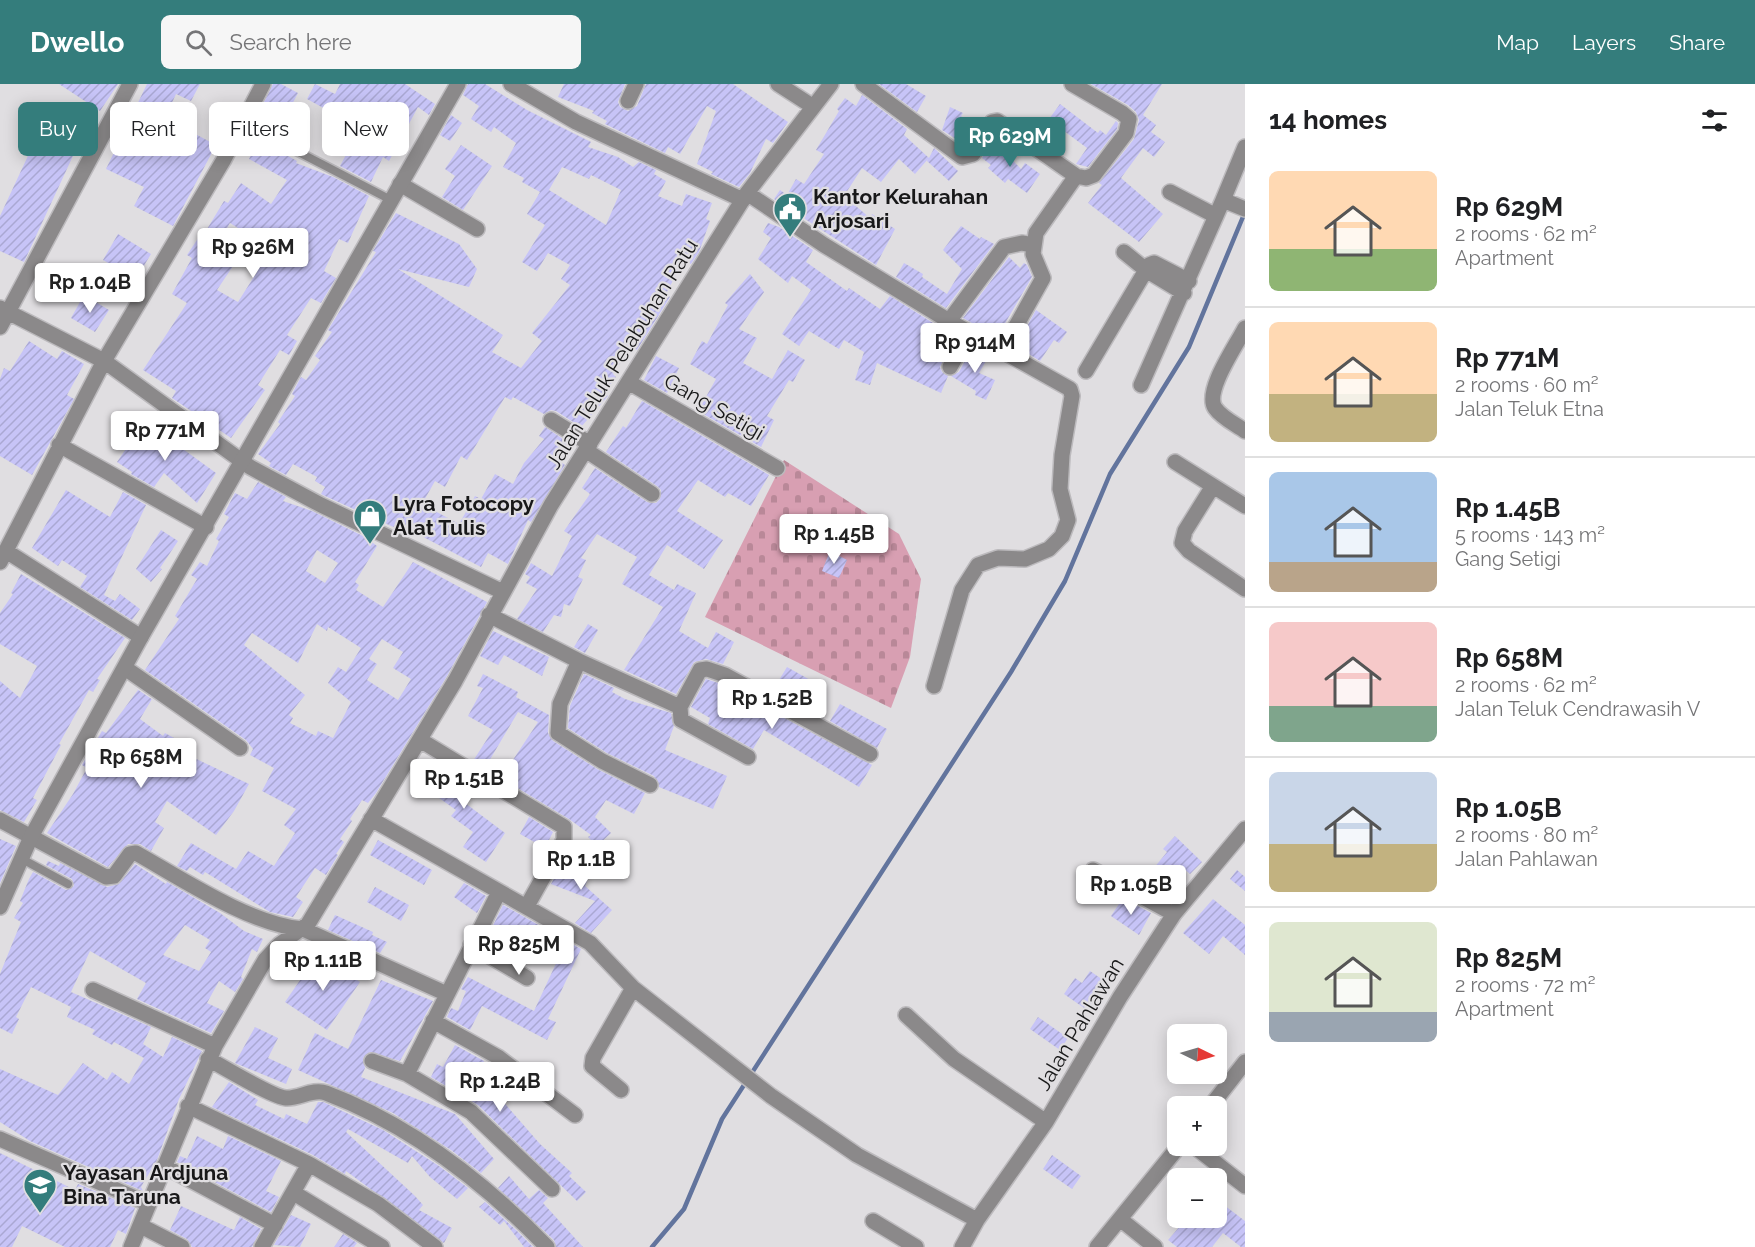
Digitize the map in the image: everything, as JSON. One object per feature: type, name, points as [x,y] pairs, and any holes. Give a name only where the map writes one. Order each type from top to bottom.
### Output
[{"type":"street","points":[[0,327],[4,310],[130,84]]},
{"type":"street","points":[[141,637],[3,557],[104,361],[223,161],[263,84]]},
{"type":"street","points":[[0,907],[31,837],[141,637],[458,84]]},
{"type":"street","points":[[511,84],[576,122],[745,197],[969,333],[1070,389],[1072,396],[1062,455],[1060,489],[1068,520],[1062,536],[1049,549],[1024,559],[998,558],[978,565],[962,590],[934,686]]},
{"type":"street","points":[[628,101],[636,84]]},
{"type":"street","points":[[778,84],[812,106]]},
{"type":"street","name":"Jalan Teluk Pelabuhan Ratu","points":[[131,1247],[212,1052],[265,960],[280,944],[303,929],[420,740],[551,505],[745,197],[831,84]]},
{"type":"street","points":[[863,84],[962,157],[973,153],[992,122],[997,121],[1076,176],[1086,178],[1093,176],[1126,133],[1129,123],[1122,113],[1072,84]]},
{"type":"street","points":[[1141,385],[1186,287],[1245,147]]},
{"type":"street","points":[[1002,351],[1043,278],[1036,264],[1033,245],[1036,233],[1076,176]]},
{"type":"street","points":[[400,184],[477,229]]},
{"type":"street","points":[[1170,192],[1216,216]]},
{"type":"street","points":[[1223,200],[1242,208]]},
{"type":"street","points":[[949,321],[1004,247],[1022,243],[1033,245]]},
{"type":"street","points":[[1124,252],[1146,270],[1186,287]]},
{"type":"street","points":[[1086,371],[1146,270]]},
{"type":"street","points":[[4,310],[104,361],[242,462],[321,505],[503,592]]},
{"type":"street","points":[[1245,328],[1215,386],[1212,397],[1217,411],[1245,431]]},
{"type":"street","points":[[950,367],[969,333]]},
{"type":"street","name":"Gang Setigi","points":[[630,382],[777,468]]},
{"type":"street","points":[[551,420],[652,494]]},
{"type":"street","points":[[59,445],[206,527]]},
{"type":"street","points":[[1175,462],[1245,506]]},
{"type":"street","points":[[1213,486],[1185,531],[1182,543],[1189,551],[1245,590]]},
{"type":"street","points":[[489,615],[579,661],[680,707]]},
{"type":"street","points":[[579,661],[560,704],[558,733],[602,761],[650,785]]},
{"type":"street","points":[[125,668],[240,748]]},
{"type":"street","points":[[748,757],[682,722],[679,715],[680,707],[698,673],[707,669],[735,680],[870,754]]},
{"type":"street","points":[[420,740],[564,827],[564,840],[527,906]]},
{"type":"street","points":[[371,819],[590,943],[633,988],[771,1096],[857,1155],[977,1220]]},
{"type":"street","points":[[0,820],[108,877],[114,876],[130,854],[136,853],[213,897],[267,920],[290,928],[303,929],[447,994]]},
{"type":"street","name":"Jalan Pahlawan","points":[[962,1247],[977,1220],[1046,1122],[1120,996],[1174,914],[1245,829]]},
{"type":"street","points":[[1093,870],[1174,914]]},
{"type":"street","points":[[407,1074],[499,892]]},
{"type":"street","points":[[471,945],[527,978]]},
{"type":"street","points":[[621,1090],[592,1066],[593,1058],[633,988]]},
{"type":"street","points":[[93,990],[212,1052],[281,1097],[322,1092],[388,1123],[452,1162],[517,1216],[547,1247]]},
{"type":"street","points":[[906,1015],[954,1059],[1046,1122]]},
{"type":"street","points":[[433,1021],[498,1057],[575,1114]]},
{"type":"street","points":[[372,1061],[407,1074],[471,1112],[552,1190]]},
{"type":"street","points":[[1219,1096],[1245,1062]]},
{"type":"street","points":[[188,1106],[309,1164],[378,1204],[435,1247]]},
{"type":"street","points":[[0,1139],[149,1204]]},
{"type":"street","points":[[1097,1247],[1171,1156]]},
{"type":"street","points":[[1207,1156],[1245,1186]]},
{"type":"street","points":[[262,1247],[309,1164]]},
{"type":"street","points":[[164,1166],[275,1225]]},
{"type":"street","points":[[294,1193],[382,1247]]},
{"type":"street","points":[[1120,1220],[1155,1247]]},
{"type":"street","points":[[873,1221],[916,1247]]},
{"type":"street","points":[[141,1226],[182,1247]]},
{"type":"lane","points":[[305,156],[391,200]]},
{"type":"lane","points":[[22,859],[68,884]]},
{"type":"green space","points":[[784,460],[899,534],[921,579],[910,657],[891,708],[705,617]]},
{"type":"building","points":[[59,84],[118,84],[100,111],[98,102],[86,102]]},
{"type":"building","points":[[147,84],[200,84],[191,101],[176,94],[172,102],[138,102]]},
{"type":"building","points":[[273,84],[281,84],[298,93],[293,102],[264,102]]},
{"type":"building","points":[[315,84],[335,94],[340,84],[405,84],[435,104],[429,115],[418,107],[409,124],[409,102],[322,102],[322,107],[307,99]]},
{"type":"building","points":[[468,84],[485,84],[527,110],[591,142],[588,147],[618,157],[633,167],[639,162],[656,170],[654,174],[666,181],[658,196],[682,206],[686,194],[712,203],[706,219],[710,221],[699,252],[691,264],[683,261],[666,294],[670,297],[637,350],[631,347],[613,374],[616,377],[604,393],[608,396],[581,427],[556,411],[551,410],[544,414],[513,397],[511,400],[505,397],[467,460],[461,456],[445,487],[435,481],[422,504],[459,524],[475,496],[481,499],[495,474],[513,484],[524,463],[544,439],[539,436],[545,427],[569,443],[557,459],[565,465],[531,522],[528,520],[508,564],[488,553],[481,567],[402,526],[400,530],[321,494],[325,487],[315,481],[317,477],[293,464],[286,475],[269,466],[271,463],[258,454],[280,424],[278,422],[295,396],[292,394],[301,377],[306,380],[320,360],[315,356],[332,332],[328,330],[376,252],[373,251],[396,213],[459,244],[477,269],[469,287],[398,269],[503,335],[492,352],[521,368],[542,341],[532,333],[570,285],[561,279],[570,265],[548,253],[537,271],[522,262],[545,225],[527,214],[540,192],[522,182],[524,178],[503,167],[516,143],[494,127],[491,132],[471,119],[479,106],[463,95]],"holes":[[[562,167],[589,179],[591,175],[621,190],[606,225],[549,190]]]},
{"type":"building","points":[[564,84],[625,84],[618,102],[620,107],[628,111],[637,106],[646,84],[733,84],[788,122],[773,143],[766,139],[750,173],[739,187],[711,174],[713,172],[697,164],[716,111],[707,106],[680,154],[668,147],[665,153],[605,124],[607,121],[592,113],[594,111],[558,97]]},
{"type":"building","points":[[879,84],[906,84],[926,96],[917,112]]},
{"type":"building","points":[[1091,84],[1162,84],[1143,115],[1156,125],[1151,132],[1165,142],[1154,157],[1143,148],[1121,178],[1163,214],[1139,242],[1088,203],[1102,185],[1099,183],[1134,139],[1139,120],[1136,112],[1128,105]]},
{"type":"building","points":[[862,95],[907,129],[904,135],[929,158],[934,148],[958,171],[949,181],[927,161],[928,159],[915,174],[899,159],[881,182],[862,168],[844,196],[870,218],[872,214],[895,229],[876,265],[774,199],[780,190],[787,195],[796,179],[804,184],[824,154],[816,150],[839,111],[837,109],[845,98],[856,106]]},
{"type":"building","points":[[1060,104],[1098,133],[1100,130],[1106,135],[1116,121],[1118,123],[1117,129],[1088,167],[1076,164],[1087,148],[1060,128],[1051,146],[1033,134],[1039,123],[1044,126]]},
{"type":"building","points":[[950,107],[963,113],[961,116],[977,128],[967,146],[942,130]]},
{"type":"building","points":[[451,115],[462,123],[450,141],[440,135]]},
{"type":"building","points":[[197,135],[209,141],[210,156],[173,226],[134,206],[144,187],[106,169],[112,156],[197,156]]},
{"type":"building","points":[[993,140],[1021,169],[1025,163],[1040,174],[1027,193],[1008,179],[1005,183],[988,168],[991,165],[982,158]]},
{"type":"building","points":[[461,145],[492,166],[463,210],[442,197],[455,176],[445,169]]},
{"type":"building","points":[[28,156],[73,156],[24,262],[0,251],[0,216]]},
{"type":"building","points":[[250,156],[288,156],[297,161],[296,163],[333,177],[369,196],[348,243],[339,239],[324,271],[336,278],[321,303],[311,298],[287,335],[297,341],[289,355],[280,350],[258,385],[265,390],[231,438],[172,398],[176,391],[143,370],[187,303],[172,294],[192,258],[187,255],[199,237],[201,239],[224,201],[228,203],[241,183],[271,204],[287,180],[249,159]],"holes":[[[230,223],[257,240],[243,263],[257,272],[238,302],[217,290],[235,263],[215,248]]]},
{"type":"building","points":[[345,156],[392,156],[389,161],[383,157],[371,182],[340,166]]},
{"type":"building","points":[[768,223],[779,227],[813,250],[806,262],[847,291],[849,288],[880,309],[890,296],[941,328],[938,333],[953,343],[940,367],[942,372],[948,376],[941,393],[877,363],[870,385],[855,380],[864,352],[844,340],[839,349],[809,331],[799,346],[782,334],[811,290],[792,276],[788,283],[758,259],[771,238],[763,232]]},
{"type":"building","points":[[961,226],[980,239],[981,237],[994,244],[946,308],[896,277],[904,263],[923,274],[922,277],[947,294],[962,269],[943,250]]},
{"type":"building","points":[[118,234],[151,254],[136,279],[103,260]]},
{"type":"building","points":[[1009,257],[1020,268],[1024,263],[1027,265],[1032,277],[997,337],[963,318]]},
{"type":"building","points":[[750,274],[764,292],[739,329],[757,338],[743,363],[772,379],[788,350],[805,360],[793,382],[789,380],[767,416],[774,420],[761,447],[698,411],[716,379],[690,364],[702,341],[707,344],[728,305],[725,303]]},
{"type":"building","points":[[84,295],[109,310],[95,332],[71,318]]},
{"type":"building","points":[[1036,310],[1067,332],[1059,343],[1054,340],[1040,361],[1016,346]]},
{"type":"building","points":[[29,341],[57,359],[62,351],[84,364],[67,395],[74,399],[32,475],[0,456],[0,379],[4,368],[10,371]]},
{"type":"building","points":[[973,346],[986,353],[983,359],[986,361],[979,373],[995,380],[986,400],[975,395],[976,391],[951,376],[959,372]]},
{"type":"building","points":[[656,356],[679,368],[667,393],[644,380]]},
{"type":"building","points":[[642,401],[769,475],[751,506],[728,493],[725,497],[698,480],[677,511],[723,540],[704,569],[667,545],[649,575],[674,590],[677,584],[696,593],[679,631],[708,648],[716,632],[734,642],[723,664],[706,659],[694,662],[676,694],[624,670],[663,607],[622,584],[637,557],[597,534],[581,558],[586,560],[578,577],[583,579],[570,606],[564,604],[561,617],[554,615],[543,632],[517,619],[537,589],[526,583],[530,577],[525,574],[531,563],[552,576],[572,536],[564,531],[590,494],[582,488],[595,468],[647,502],[656,503],[660,499],[661,490],[657,486],[606,452],[623,426],[626,428]]},
{"type":"building","points":[[152,419],[168,433],[165,436],[216,473],[197,503],[164,473],[154,487],[131,474],[132,472],[117,462],[134,437]]},
{"type":"building","points":[[258,482],[286,497],[283,501],[312,511],[365,537],[377,546],[355,582],[359,585],[356,590],[383,607],[413,562],[487,602],[447,676],[376,793],[368,803],[362,800],[350,819],[352,821],[340,839],[344,842],[326,875],[315,868],[296,897],[303,902],[293,917],[270,912],[205,872],[203,875],[190,867],[187,871],[177,866],[191,843],[236,869],[248,851],[274,866],[295,833],[284,825],[296,809],[262,791],[274,768],[250,755],[253,749],[246,740],[145,670],[179,619],[175,616],[197,579],[191,575],[200,562],[207,566],[219,541],[216,539],[229,517],[224,514],[235,493],[247,499]],"holes":[[[317,550],[338,563],[325,583],[306,571]],[[317,624],[327,631],[328,627],[361,648],[346,672],[338,667],[328,683],[351,702],[333,738],[318,731],[316,736],[290,723],[293,718],[289,715],[305,695],[244,645],[252,633],[298,663]],[[382,639],[403,652],[393,668],[411,679],[398,700],[367,680],[377,664],[369,659]]]},
{"type":"building","points":[[66,490],[110,517],[123,492],[146,505],[104,595],[115,601],[120,594],[140,609],[132,620],[80,587],[87,576],[62,560],[58,566],[32,548]]},
{"type":"building","points":[[161,530],[178,541],[160,568],[162,569],[151,582],[136,569]]},
{"type":"building","points":[[830,551],[847,560],[839,578],[822,571]]},
{"type":"building","points":[[21,574],[125,638],[97,679],[100,680],[93,692],[89,690],[59,744],[61,745],[33,798],[37,800],[24,822],[0,810],[0,681],[20,698],[37,666],[0,644],[0,613],[13,594],[11,593]]},
{"type":"building","points":[[588,624],[598,630],[585,653],[574,647]]},
{"type":"building","points":[[493,631],[549,657],[542,676],[504,655],[498,665],[480,656]]},
{"type":"building","points":[[787,667],[812,681],[799,704],[773,690]]},
{"type":"building","points":[[483,674],[518,692],[516,697],[549,715],[548,733],[553,741],[597,769],[645,793],[634,814],[606,800],[595,817],[611,833],[597,846],[588,837],[591,835],[569,819],[501,778],[538,722],[518,712],[485,768],[473,761],[493,730],[468,716],[483,688],[477,686]]},
{"type":"building","points":[[584,674],[614,688],[612,692],[625,699],[671,713],[674,726],[665,750],[727,776],[713,809],[659,787],[654,776],[607,753],[568,728],[570,706]]},
{"type":"building","points":[[706,679],[721,684],[872,765],[859,787],[764,730],[753,749],[708,724],[710,718],[691,707]]},
{"type":"building","points":[[134,687],[152,699],[140,719],[163,736],[165,733],[194,749],[190,756],[249,784],[234,811],[216,835],[167,801],[155,822],[164,828],[151,851],[140,844],[128,844],[108,867],[47,833],[73,794],[87,768],[82,765],[102,731],[106,733],[138,690]]},
{"type":"building","points":[[840,704],[887,729],[877,748],[830,721]]},
{"type":"building","points":[[438,762],[475,785],[465,803],[505,833],[486,862],[463,847],[473,832],[451,816],[456,810],[422,786]]},
{"type":"building","points":[[529,817],[553,832],[545,848],[520,834]]},
{"type":"building","points":[[1175,836],[1202,862],[1190,874],[1182,867],[1164,889],[1168,892],[1163,897],[1147,888],[1154,879],[1149,874],[1167,852],[1163,849]]},
{"type":"building","points":[[0,839],[16,846],[0,883]]},
{"type":"building","points":[[378,840],[432,870],[424,885],[370,855]]},
{"type":"building","points":[[566,856],[593,866],[585,886],[612,910],[591,933],[575,923],[595,901],[551,884]]},
{"type":"building","points":[[48,861],[59,866],[60,863],[107,887],[119,884],[135,864],[166,884],[167,882],[220,913],[244,931],[263,939],[257,952],[252,949],[241,977],[243,979],[235,992],[219,981],[207,1003],[224,1011],[211,1033],[137,999],[146,983],[90,951],[71,992],[151,1027],[143,1044],[163,1057],[172,1037],[202,1051],[179,1099],[157,1160],[141,1187],[143,1191],[30,1141],[0,1122],[0,1069],[58,1095],[83,1063],[107,1080],[112,1072],[129,1084],[144,1058],[114,1042],[112,1045],[92,1034],[95,1030],[67,1017],[71,1007],[31,987],[16,1017],[19,1019],[12,1034],[0,1028],[0,974],[21,922],[14,918],[23,903],[20,901],[29,879],[33,872],[66,890],[74,886],[72,879],[46,865]],"holes":[[[185,925],[210,940],[205,948],[211,952],[199,971],[163,955]]]},
{"type":"building","points":[[1237,870],[1245,877],[1245,891],[1230,879]]},
{"type":"building","points":[[464,883],[486,896],[477,913],[454,897]]},
{"type":"building","points":[[375,887],[409,905],[401,921],[367,902]]},
{"type":"building","points":[[1123,898],[1151,913],[1139,935],[1111,916]]},
{"type":"building","points":[[1213,899],[1245,925],[1245,955],[1223,936],[1209,954],[1183,933]]},
{"type":"building","points":[[503,905],[581,949],[548,1019],[556,1022],[547,1040],[482,1006],[470,1030],[447,1017],[451,1008],[458,1011],[466,991],[461,989],[468,977],[534,1011],[559,957],[528,939],[515,959],[485,942]]},
{"type":"building","points":[[335,915],[373,932],[372,935],[387,942],[380,953],[328,930]]},
{"type":"building","points":[[318,954],[360,982],[327,1030],[285,1002]]},
{"type":"building","points":[[1090,971],[1106,982],[1087,1010],[1064,994],[1075,978],[1082,983]]},
{"type":"building","points":[[381,980],[433,1001],[400,1061],[370,1052],[363,1058],[365,1068],[361,1077],[455,1114],[494,1159],[481,1173],[451,1150],[393,1113],[298,1070],[315,1033],[348,1049]]},
{"type":"building","points":[[1038,1017],[1068,1038],[1060,1050],[1030,1029]]},
{"type":"building","points":[[255,1027],[278,1038],[268,1058],[292,1069],[286,1084],[235,1063]]},
{"type":"building","points":[[455,1045],[484,1061],[476,1076],[494,1091],[540,1144],[572,1173],[569,1176],[586,1192],[577,1201],[478,1105],[431,1077],[437,1064],[443,1067]]},
{"type":"building","points":[[229,1082],[258,1100],[255,1105],[284,1119],[286,1114],[307,1124],[318,1102],[323,1102],[383,1130],[439,1166],[468,1188],[457,1199],[430,1177],[412,1156],[408,1163],[348,1129],[346,1132],[415,1196],[423,1205],[419,1210],[452,1228],[444,1243],[346,1171],[345,1174],[313,1155],[212,1107]]},
{"type":"building","points":[[197,1136],[223,1149],[228,1136],[281,1161],[266,1191],[279,1197],[271,1212],[177,1162],[180,1156],[187,1159]]},
{"type":"building","points":[[0,1153],[75,1190],[78,1184],[135,1208],[126,1234],[118,1230],[110,1247],[65,1247],[22,1226],[12,1247],[0,1247]]},
{"type":"building","points":[[1052,1155],[1081,1176],[1072,1189],[1043,1169]]},
{"type":"building","points":[[509,1176],[529,1199],[539,1190],[548,1198],[543,1203],[583,1247],[556,1247],[554,1240],[498,1188]]},
{"type":"building","points":[[485,1202],[533,1247],[524,1247],[504,1221],[500,1225],[479,1207]]},
{"type":"building","points":[[181,1206],[234,1230],[240,1217],[261,1229],[252,1247],[192,1247],[187,1239],[170,1230]]},
{"type":"building","points":[[1227,1207],[1245,1221],[1245,1247],[1241,1247],[1223,1233],[1212,1247],[1177,1247],[1168,1240],[1178,1228],[1227,1228]]},
{"type":"building","points":[[291,1215],[311,1224],[300,1247],[274,1245]]},
{"type":"building","points":[[343,1234],[357,1243],[354,1247],[334,1247]]},
{"type":"waterway","points":[[652,1247],[684,1209],[722,1119],[1011,672],[1065,581],[1110,474],[1189,347],[1245,212]]},
{"type":"place","name":"Kantor Kelurahan Arjosari","points":[[790,238]]},
{"type":"place","name":"Lyra Fotocopy Alat Tulis","points":[[370,545]]},
{"type":"place","name":"Yayasan Ardjuna Bina Taruna","points":[[40,1214]]}]
